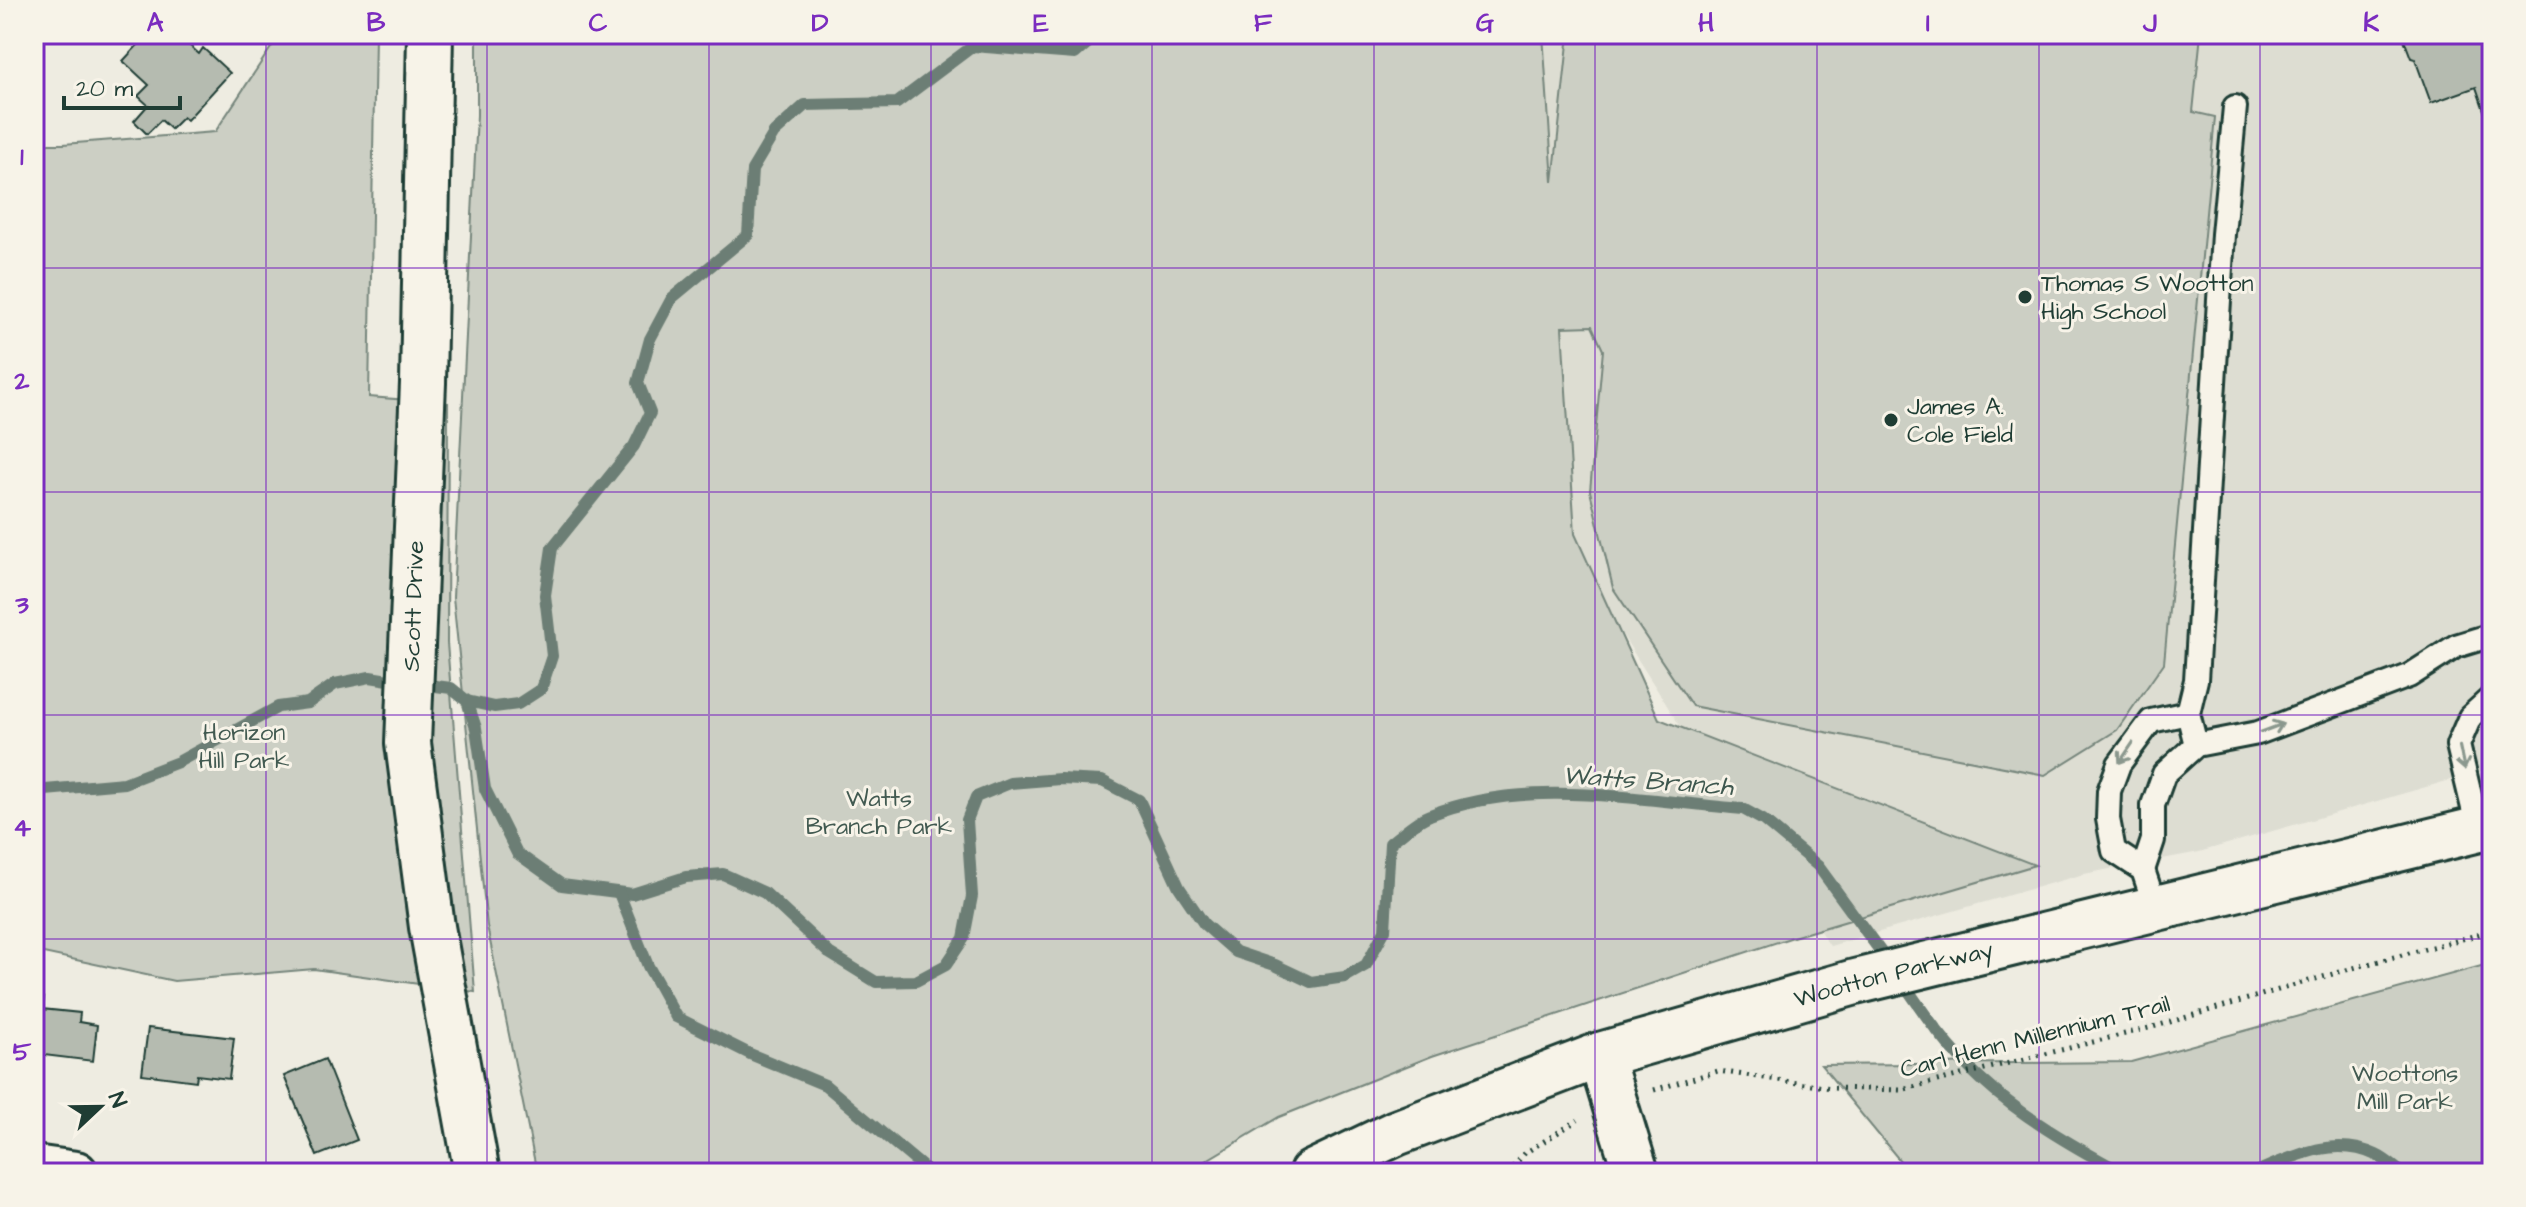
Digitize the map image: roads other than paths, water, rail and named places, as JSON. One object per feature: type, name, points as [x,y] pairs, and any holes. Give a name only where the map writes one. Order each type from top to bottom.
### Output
[{"type":"street","name":"Scott Drive","points":[[430,34],[423,383],[408,743],[432,927],[477,1173]]},
{"type":"street","name":"Wootton Parkway","points":[[1312,1173],[1396,1133],[1600,1055],[1855,982],[2047,936],[2150,890],[2485,828]]},
{"type":"street","points":[[1600,1055],[1636,1173]]},
{"type":"street","points":[[34,1167],[76,1173]]},
{"type":"lane","points":[[2196,745],[2188,713],[2196,680],[2223,234],[2235,107]]},
{"type":"lane","points":[[2150,890],[2153,805],[2164,774],[2196,745],[2258,733],[2409,676],[2456,646],[2492,635]]},
{"type":"lane","points":[[2485,828],[2458,745],[2470,717],[2492,697]]},
{"type":"lane","points":[[2150,890],[2114,851],[2108,819],[2109,791],[2119,764],[2151,721],[2188,713]]},
{"type":"waterway","points":[[467,701],[494,707],[518,704],[541,689],[552,656],[545,595],[552,548],[634,446],[650,413],[638,383],[650,339],[672,298],[748,235],[752,170],[774,133],[805,105],[897,103],[973,46],[1075,54],[1098,34]]},
{"type":"waterway","name":"Watts Branch","points":[[34,791],[124,783],[178,762],[278,707],[308,703],[335,684],[370,677],[401,682]]},
{"type":"waterway","name":"Watts Branch","points":[[420,684],[451,688],[467,701],[476,728],[485,789],[517,853],[562,885],[632,894],[686,877],[723,874],[765,893],[829,953],[876,982],[916,981],[946,965],[964,938],[972,896],[967,820],[976,797],[1010,783],[1060,779],[1102,781],[1139,800],[1179,887],[1204,924],[1236,952],[1275,965],[1311,982],[1345,977],[1366,965],[1385,930],[1390,843],[1425,817],[1467,803],[1506,796],[1545,794],[1626,797],[1743,809],[1763,820],[1818,866],[1889,963]]},
{"type":"waterway","points":[[619,893],[648,966],[676,1017],[750,1054],[825,1085],[930,1173]]},
{"type":"waterway","name":"Watts Branch","points":[[1900,978],[1948,1044],[1996,1093],[2065,1140],[2119,1171],[2128,1173]]},
{"type":"waterway","name":"Watts Branch","points":[[2253,1173],[2313,1150],[2344,1147],[2376,1155],[2402,1173]]},
{"type":"place","name":"Thomas S Wootton High School","points":[[2025,297]]},
{"type":"place","name":"James A. Cole Field","points":[[1891,420]]},
{"type":"park label","name":"Horizon Hill Park","points":[[244,746]]},
{"type":"park label","name":"Watts Branch Park","points":[[879,812]]},
{"type":"park label","name":"Woottons Mill Park","points":[[2405,1087]]}]
